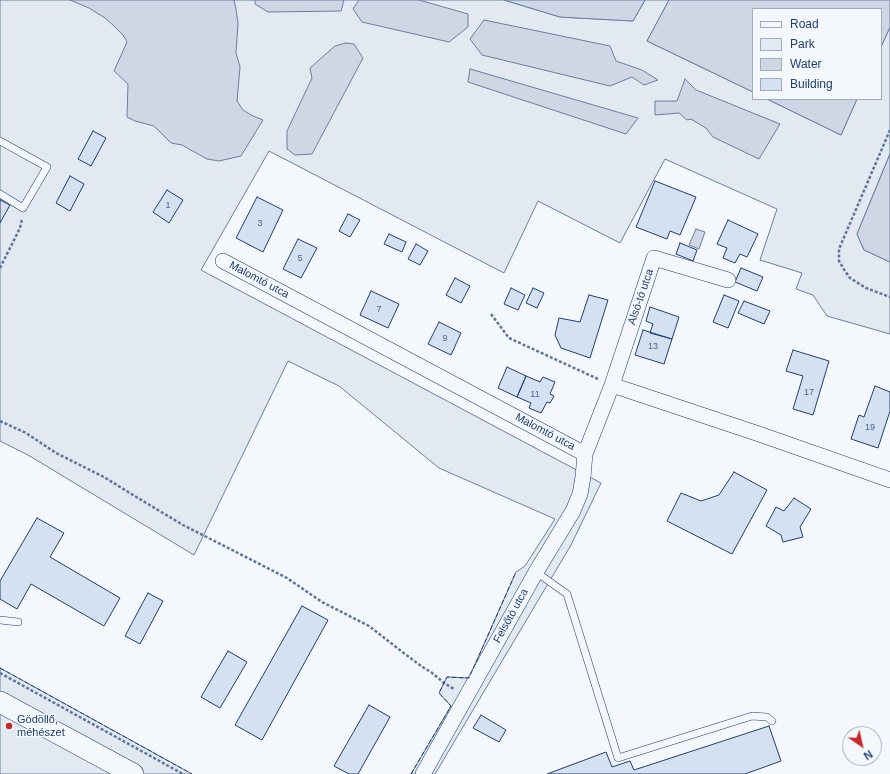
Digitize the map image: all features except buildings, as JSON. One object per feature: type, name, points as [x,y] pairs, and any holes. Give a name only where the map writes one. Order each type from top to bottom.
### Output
[{"type":"main road","points":[[0,702],[133,774]]},
{"type":"street","name":"Alsó-tó utca","points":[[612,385],[654,258],[728,280]]},
{"type":"street","name":"Malomtó utca","points":[[222,261],[585,454],[612,385]]},
{"type":"street","points":[[612,385],[890,480]]},
{"type":"street","name":"Felsőtó utca","points":[[423,774],[536,572],[574,510],[580,494],[585,454]]},
{"type":"lane","points":[[0,141],[47,167],[23,208],[0,194]]},
{"type":"lane","points":[[536,572],[567,594],[618,758],[752,716],[767,717],[772,721]]},
{"type":"lane","points":[[0,620],[18,622]]},
{"type":"path","points":[[890,130],[839,249],[839,261],[850,278],[866,288],[890,297]]},
{"type":"path","points":[[0,268],[20,228],[30,196]]},
{"type":"path","points":[[491,314],[510,338],[612,385]]},
{"type":"path","points":[[0,421],[26,433],[56,453],[104,477],[183,525],[287,578],[322,602],[369,626],[444,683]]},
{"type":"path","points":[[0,673],[183,774]]},
{"type":"green space","points":[[0,0],[504,0],[560,17],[633,21],[645,0],[669,0],[647,41],[752,92],[752,100],[769,100],[841,135],[857,100],[882,100],[882,45],[890,27],[890,154],[857,234],[864,250],[890,262],[890,334],[827,316],[813,295],[796,289],[802,273],[760,260],[777,209],[665,159],[620,243],[538,201],[504,273],[269,151],[201,270],[601,483],[571,545],[435,774],[411,774],[451,706],[439,693],[447,677],[469,678],[516,572],[525,566],[555,519],[439,468],[339,386],[288,361],[194,555],[28,455],[0,441]]},
{"type":"green space","points":[[0,668],[192,774],[0,774]]},
{"type":"water","points":[[70,0],[234,0],[238,23],[236,53],[240,67],[237,101],[243,110],[263,120],[241,156],[219,161],[207,159],[182,145],[171,143],[154,126],[135,121],[127,117],[128,84],[114,71],[127,42],[123,35],[105,18],[89,8]]},
{"type":"water","points":[[255,0],[344,0],[341,11],[268,12],[255,4]]},
{"type":"water","points":[[359,0],[419,0],[468,14],[468,27],[449,42],[362,22],[353,9]]},
{"type":"water","points":[[504,0],[645,0],[633,21],[560,17]]},
{"type":"water","points":[[669,0],[890,0],[890,27],[882,45],[882,8],[752,8],[752,92],[647,41]]},
{"type":"water","points":[[484,20],[610,46],[616,61],[642,70],[658,80],[644,85],[632,77],[610,86],[482,55],[470,39]]},
{"type":"water","points":[[346,43],[354,44],[363,58],[312,154],[295,155],[287,149],[287,131],[312,78],[310,68],[335,46]]},
{"type":"water","points":[[470,69],[638,118],[626,134],[468,82]]},
{"type":"water","points":[[685,79],[696,90],[780,124],[759,159],[713,137],[706,128],[691,119],[687,120],[679,113],[655,115],[655,101],[677,101]]},
{"type":"water","points":[[769,100],[857,100],[841,135]]},
{"type":"water","points":[[890,154],[890,262],[864,250],[857,234]]},
{"type":"water","points":[[696,229],[705,232],[699,249],[689,245]]},
{"type":"fence","points":[[411,774],[451,706],[439,693],[447,677],[469,678],[516,572]]},
{"type":"fence","points":[[0,668],[192,774]]},
{"type":"place","name":"Gödöllő, méhészet","points":[[9,726]]}]
